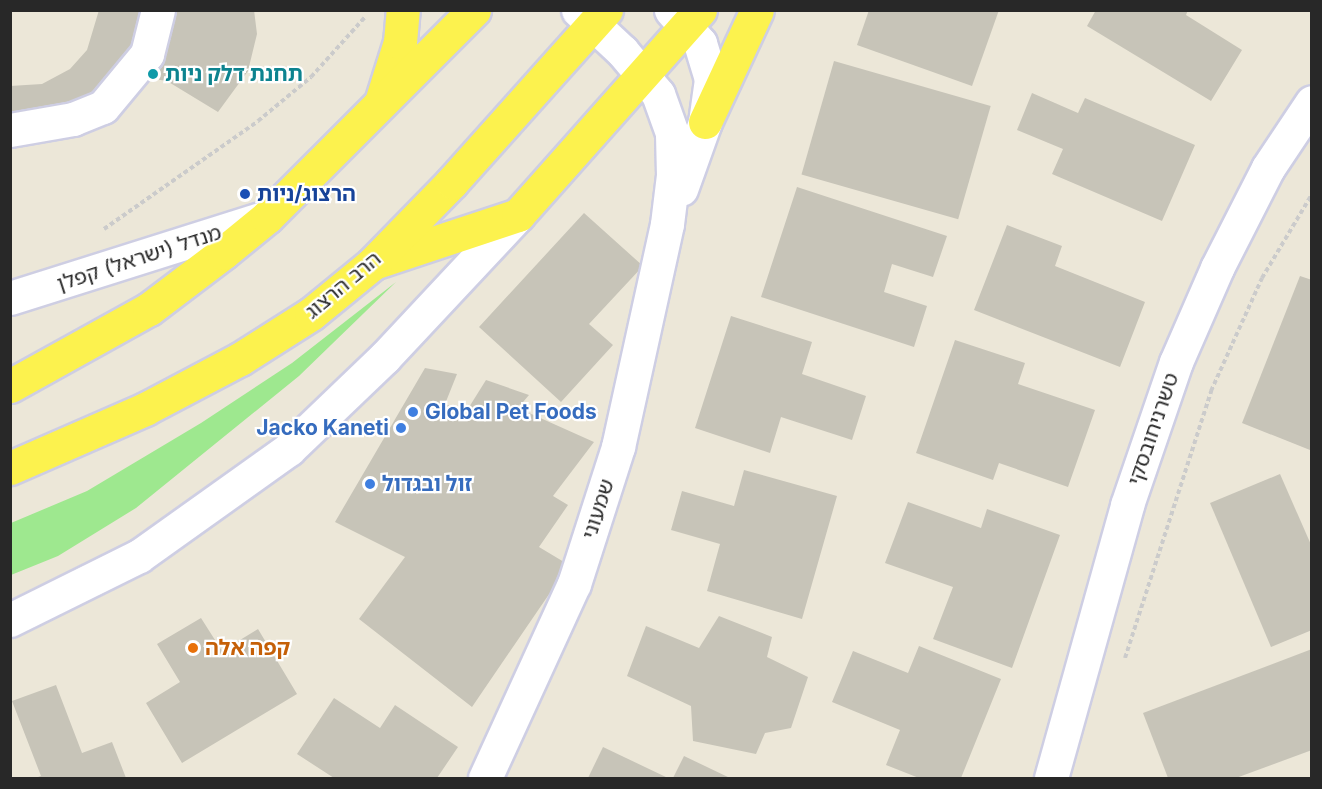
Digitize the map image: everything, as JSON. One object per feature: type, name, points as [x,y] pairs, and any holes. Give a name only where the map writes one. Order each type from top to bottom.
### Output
[{"type":"main road","points":[[379,107],[400,42],[403,10]]},
{"type":"main road","points":[[10,386],[149,309],[267,217],[474,10]]},
{"type":"main road","points":[[705,122],[757,10]]},
{"type":"main road","name":"הרב הרצוג","points":[[10,468],[145,409],[240,359],[310,314],[372,264],[452,182],[593,15]]},
{"type":"main road","points":[[372,264],[518,214],[645,75],[686,15]]},
{"type":"street","points":[[10,130],[73,119],[103,107],[147,54],[158,10]]},
{"type":"street","name":"שמעוני","points":[[485,778],[577,573],[618,447],[667,224],[673,175],[672,133],[668,113],[645,75],[593,15]]},
{"type":"street","name":"שמעוני","points":[[667,224],[705,122],[711,79],[700,43],[686,15]]},
{"type":"street","name":"טשרניחובסקי","points":[[1052,778],[1127,506],[1176,362],[1217,268],[1263,178],[1311,102]]},
{"type":"street","points":[[10,620],[139,556],[289,449],[384,358],[518,214]]},
{"type":"street","name":"מנדל (ישראל) קפלן","points":[[10,298],[267,217]]},
{"type":"path","points":[[101,230],[258,121],[311,77],[369,10]]},
{"type":"path","points":[[1123,665],[1211,391],[1262,278],[1311,194]]},
{"type":"green space","points":[[396,282],[299,376],[136,508],[58,556],[11,575],[11,523],[87,491],[201,423],[292,363]]},
{"type":"building","name":"תחנת דלק ניות","points":[[99,10],[254,10],[257,34],[248,71],[218,112],[167,81],[141,77],[10,137],[10,86],[42,84],[70,69],[87,50]]},
{"type":"building","points":[[869,10],[999,10],[972,86],[857,45]]},
{"type":"building","points":[[1096,10],[1188,10],[1186,15],[1242,50],[1211,101],[1087,26]]},
{"type":"building","points":[[834,61],[991,106],[958,219],[801,174]]},
{"type":"building","points":[[1032,93],[1078,113],[1085,98],[1195,145],[1162,221],[1052,174],[1063,149],[1017,130]]},
{"type":"building","points":[[797,187],[947,236],[933,277],[892,264],[884,292],[927,306],[914,347],[761,297]]},
{"type":"building","points":[[584,213],[643,266],[589,324],[613,345],[561,402],[479,327]]},
{"type":"building","points":[[1007,225],[1062,246],[1055,266],[1145,302],[1120,367],[974,310]]},
{"type":"building","points":[[1300,276],[1312,280],[1310,450],[1242,423]]},
{"type":"building","points":[[731,316],[812,342],[802,374],[866,396],[852,440],[781,417],[770,453],[695,428]]},
{"type":"building","points":[[955,340],[1025,363],[1018,384],[1095,410],[1068,487],[999,463],[993,480],[916,453]]},
{"type":"building","points":[[425,368],[457,374],[445,404],[466,412],[486,380],[529,395],[518,408],[594,442],[553,496],[568,505],[539,547],[569,565],[472,707],[359,619],[405,557],[335,522]]},
{"type":"building","points":[[744,470],[837,496],[802,619],[707,591],[720,544],[671,530],[682,491],[734,506]]},
{"type":"building","points":[[1280,474],[1312,547],[1312,630],[1271,647],[1210,503]]},
{"type":"building","points":[[908,502],[981,528],[987,509],[1060,535],[1012,668],[933,639],[953,587],[885,563]]},
{"type":"building","points":[[719,616],[772,637],[767,657],[808,677],[791,728],[765,733],[756,754],[693,741],[691,706],[627,676],[646,626],[699,648]]},
{"type":"building","points":[[201,618],[222,651],[258,629],[297,694],[182,763],[146,703],[180,682],[157,644]]},
{"type":"building","points":[[919,646],[1001,679],[961,778],[919,778],[886,765],[900,730],[832,702],[853,651],[908,673]]},
{"type":"building","points":[[1312,649],[1312,750],[1236,778],[1168,778],[1143,713]]},
{"type":"building","points":[[56,685],[82,753],[112,742],[126,778],[35,778],[41,776],[12,701]]},
{"type":"building","points":[[334,698],[380,728],[395,705],[458,747],[437,778],[334,778],[297,754]]},
{"type":"building","points":[[603,747],[668,778],[588,778]]},
{"type":"building","points":[[684,756],[730,778],[673,778]]},
{"type":"place","name":"תחנת דלק ניות","points":[[153,74]]},
{"type":"place","name":"הרצוג/ניות","points":[[245,194]]},
{"type":"place","name":"Global Pet Foods","points":[[413,412]]},
{"type":"place","name":"Jacko Kaneti","points":[[401,428]]},
{"type":"place","name":"זול ובגדול","points":[[370,484]]},
{"type":"place","name":"קפה אלה","points":[[193,648]]}]
